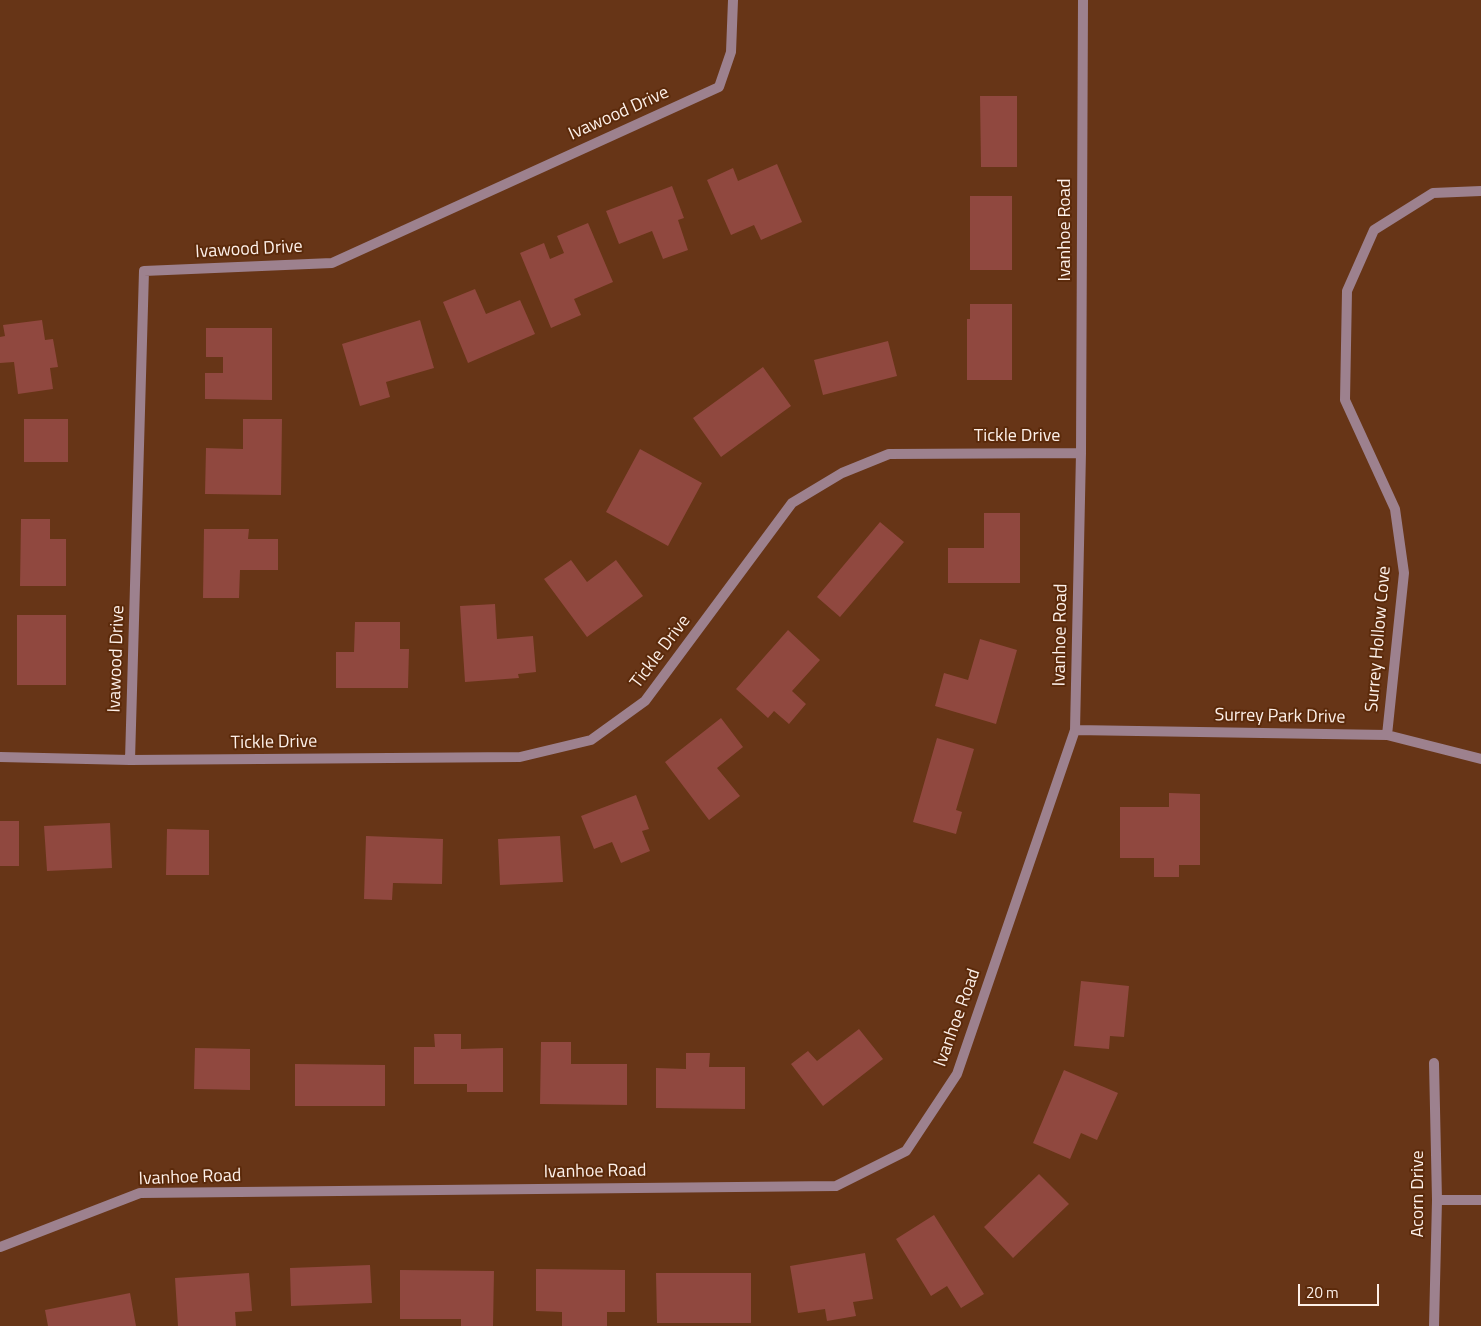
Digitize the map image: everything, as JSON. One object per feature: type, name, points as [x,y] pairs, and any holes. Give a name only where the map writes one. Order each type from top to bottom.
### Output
[{"type":"street","name":"Ivawood Drive","points":[[130,760],[144,271],[332,262],[719,86],[731,52],[733,0]]},
{"type":"street","name":"Ivanhoe Road","points":[[0,1247],[140,1193],[836,1186],[906,1151],[957,1074],[1074,730],[1081,453],[1083,0]]},
{"type":"street","name":"Surrey Hollow Cove","points":[[1386,735],[1404,573],[1395,508],[1345,400],[1347,291],[1374,230],[1433,193],[1481,191]]},
{"type":"street","name":"Tickle Drive","points":[[0,758],[130,760],[520,757],[591,740],[646,701],[792,503],[842,473],[889,454],[1081,453]]},
{"type":"street","name":"Surrey Park Drive","points":[[1074,730],[1386,735],[1481,759]]},
{"type":"street","name":"Acorn Drive","points":[[1434,1063],[1436,1200],[1434,1326]]},
{"type":"street","points":[[1436,1200],[1481,1200]]},
{"type":"building","points":[[980,96],[1017,96],[1017,167],[981,167]]},
{"type":"building","points":[[777,164],[802,222],[761,240],[754,225],[731,235],[707,180],[733,168],[738,181]]},
{"type":"building","points":[[672,186],[684,218],[678,220],[688,250],[663,259],[652,231],[619,244],[606,211]]},
{"type":"building","points":[[970,196],[1012,196],[1012,270],[970,270]]},
{"type":"building","points":[[588,223],[613,282],[574,299],[581,315],[551,328],[520,253],[544,243],[550,259],[564,253],[557,236]]},
{"type":"building","points":[[475,289],[486,314],[520,300],[535,334],[468,363],[443,302]]},
{"type":"building","points":[[970,304],[1012,304],[1012,380],[967,380],[967,319],[970,319]]},
{"type":"building","points":[[42,320],[45,340],[53,339],[58,367],[50,368],[53,389],[18,394],[14,362],[0,363],[0,337],[5,336],[3,325]]},
{"type":"building","points":[[420,320],[434,368],[386,382],[390,397],[360,406],[342,344]]},
{"type":"building","points":[[206,328],[272,328],[272,400],[205,399],[205,373],[223,373],[223,357],[206,357]]},
{"type":"building","points":[[888,341],[897,376],[823,395],[814,360]]},
{"type":"building","points":[[763,367],[791,406],[721,457],[693,418]]},
{"type":"building","points":[[24,419],[68,419],[68,462],[24,462]]},
{"type":"building","points":[[243,419],[282,419],[281,495],[205,494],[206,448],[243,449]]},
{"type":"building","points":[[640,449],[702,483],[668,546],[606,512]]},
{"type":"building","points":[[984,513],[1020,513],[1020,583],[948,583],[948,548],[984,548]]},
{"type":"building","points":[[21,519],[50,519],[50,539],[66,539],[66,586],[20,586]]},
{"type":"building","points":[[880,522],[904,542],[840,617],[817,597]]},
{"type":"building","points":[[204,529],[249,529],[248,539],[278,539],[278,570],[240,570],[239,598],[203,598]]},
{"type":"building","points":[[571,560],[587,582],[616,560],[643,596],[587,637],[544,579]]},
{"type":"building","points":[[495,604],[497,639],[533,636],[536,672],[518,674],[519,678],[465,682],[460,606]]},
{"type":"building","points":[[17,615],[66,615],[66,685],[17,685]]},
{"type":"building","points":[[355,622],[400,622],[400,649],[409,649],[408,688],[336,688],[336,652],[354,652]]},
{"type":"building","points":[[788,630],[820,660],[792,691],[806,704],[789,724],[774,711],[768,718],[736,689]]},
{"type":"building","points":[[980,639],[1017,650],[996,724],[935,706],[944,673],[968,680]]},
{"type":"building","points":[[721,718],[743,747],[717,768],[740,796],[709,820],[665,762]]},
{"type":"building","points":[[937,738],[974,749],[956,810],[962,812],[956,834],[913,822]]},
{"type":"building","points":[[1169,793],[1200,794],[1200,865],[1179,865],[1179,877],[1154,877],[1154,858],[1120,858],[1120,807],[1169,807]]},
{"type":"building","points":[[636,795],[649,829],[642,831],[650,851],[621,863],[612,842],[594,849],[581,816]]},
{"type":"building","points":[[0,821],[19,821],[19,866],[0,866]]},
{"type":"building","points":[[110,823],[112,868],[47,871],[44,826]]},
{"type":"building","points":[[167,829],[209,830],[209,875],[166,875]]},
{"type":"building","points":[[366,836],[443,839],[442,884],[393,883],[392,900],[364,899]]},
{"type":"building","points":[[560,836],[563,882],[500,885],[498,839]]},
{"type":"building","points":[[1081,981],[1129,986],[1124,1037],[1110,1036],[1109,1049],[1074,1046]]},
{"type":"building","points":[[859,1029],[883,1059],[823,1106],[791,1064],[808,1051],[817,1061]]},
{"type":"building","points":[[434,1034],[461,1034],[461,1049],[503,1048],[503,1092],[467,1092],[467,1084],[414,1084],[414,1047],[435,1047]]},
{"type":"building","points":[[541,1042],[571,1042],[571,1064],[627,1064],[627,1105],[540,1104]]},
{"type":"building","points":[[195,1048],[250,1049],[250,1090],[194,1089]]},
{"type":"building","points":[[686,1053],[710,1053],[709,1067],[745,1067],[745,1109],[656,1108],[656,1068],[686,1069]]},
{"type":"building","points":[[295,1064],[385,1065],[385,1106],[295,1106]]},
{"type":"building","points":[[1064,1070],[1118,1093],[1097,1140],[1081,1133],[1070,1159],[1033,1143]]},
{"type":"building","points":[[1039,1174],[1069,1204],[1013,1258],[984,1227]]},
{"type":"building","points":[[934,1215],[984,1294],[961,1308],[947,1286],[931,1296],[896,1239]]},
{"type":"building","points":[[865,1253],[873,1299],[853,1302],[856,1316],[827,1321],[825,1309],[798,1313],[790,1266]]},
{"type":"building","points":[[370,1265],[372,1303],[291,1306],[290,1268]]},
{"type":"building","points":[[536,1269],[625,1270],[625,1312],[607,1312],[607,1326],[562,1326],[562,1312],[536,1311]]},
{"type":"building","points":[[400,1270],[494,1271],[493,1326],[461,1326],[461,1319],[400,1319]]},
{"type":"building","points":[[249,1273],[252,1311],[235,1312],[236,1326],[178,1326],[175,1278]]},
{"type":"building","points":[[656,1273],[751,1273],[751,1323],[657,1323]]},
{"type":"building","points":[[130,1293],[136,1326],[48,1326],[45,1310]]}]
